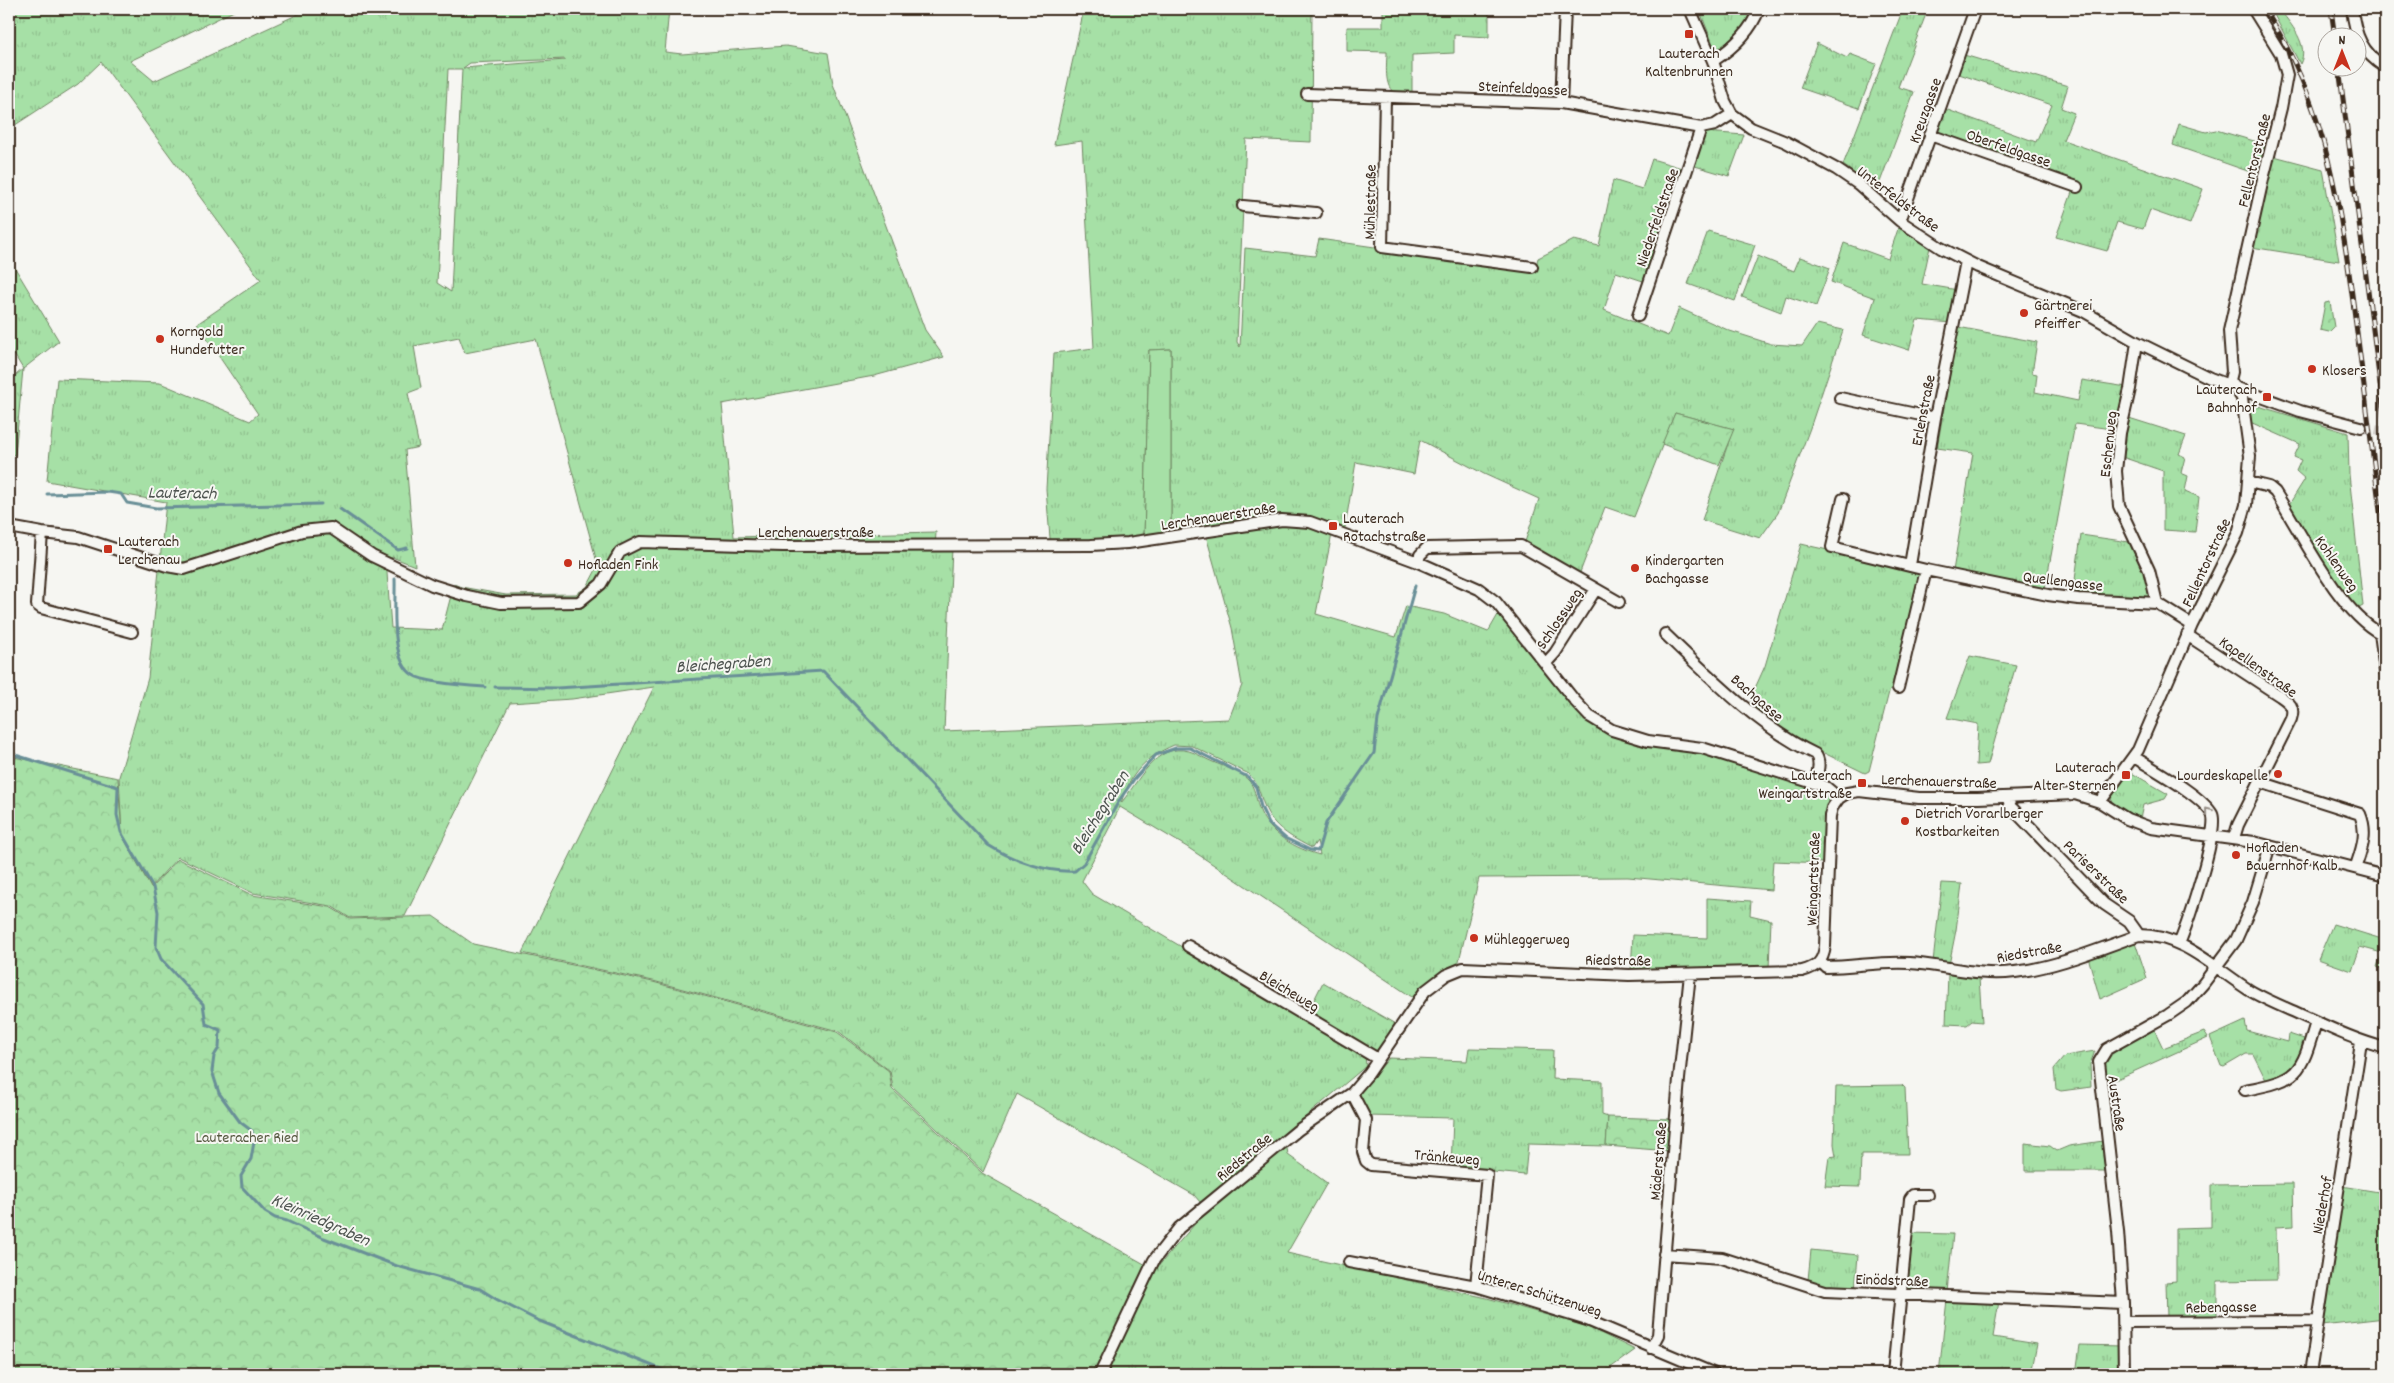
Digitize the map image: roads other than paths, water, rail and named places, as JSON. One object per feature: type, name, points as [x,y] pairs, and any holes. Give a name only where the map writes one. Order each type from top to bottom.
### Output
[{"type":"street","points":[[1561,103],[1565,9]]},
{"type":"street","points":[[1690,9],[1713,60],[1725,100],[1732,114],[1715,125],[1701,128]]},
{"type":"street","points":[[1713,60],[1726,52],[1746,32],[1759,9]]},
{"type":"street","name":"Kreuzgasse","points":[[1900,221],[1975,9]]},
{"type":"street","name":"Fellentorstraße","points":[[2100,802],[2134,757],[2157,711],[2190,630],[2238,533],[2246,505],[2250,482],[2250,456],[2242,398],[2230,380],[2232,372],[2229,331],[2287,79],[2286,66],[2272,36],[2253,9]]},
{"type":"street","points":[[2352,9],[2356,34],[2365,52],[2385,67]]},
{"type":"street","name":"Steinfeldgasse","points":[[1307,94],[1561,103],[1701,128]]},
{"type":"street","name":"Mühlestraße","points":[[1384,97],[1382,246],[1532,267]]},
{"type":"street","name":"Unterfeldstraße","points":[[1732,114],[1751,128],[1786,142],[1836,169],[1858,184],[1900,221],[1966,262],[2083,311],[2137,342],[2210,378],[2300,411],[2361,427]]},
{"type":"street","name":"Niederfeldstraße","points":[[1638,316],[1701,128]]},
{"type":"street","name":"Oberfeldgasse","points":[[1930,135],[2077,187]]},
{"type":"street","points":[[1243,206],[1316,213]]},
{"type":"street","name":"Erlenstraße","points":[[1910,565],[1935,418],[1966,262]]},
{"type":"street","name":"Eschenweg","points":[[2137,342],[2130,390],[2120,433],[2116,471],[2119,506],[2149,570],[2157,603]]},
{"type":"street","points":[[1840,398],[1935,418]]},
{"type":"street","name":"Kohlenweg","points":[[2250,482],[2269,487],[2276,492],[2323,572],[2341,596],[2369,627],[2380,633],[2385,671]]},
{"type":"street","name":"Quellengasse","points":[[1843,500],[1832,547],[1926,570],[2070,599],[2157,603],[2190,630]]},
{"type":"street","name":"Lerchenauerstraße","points":[[9,527],[78,537],[184,569],[302,531],[331,528],[372,556],[432,585],[475,598],[508,603],[579,602],[601,584],[620,552],[632,544],[648,542],[783,546],[1091,545],[1156,540],[1282,520],[1310,522],[1418,562],[1480,589],[1496,602],[1589,716],[1612,730],[1648,741],[1702,748],[1826,787],[1839,798],[1847,793],[1859,792],[1920,798],[2007,797],[2066,793],[2088,797],[2100,802],[2127,819],[2151,828],[2234,838],[2356,866],[2385,876]]},
{"type":"street","points":[[42,533],[37,605],[41,608],[132,632]]},
{"type":"street","points":[[1418,562],[1420,555],[1427,548],[1521,546],[1618,602]]},
{"type":"street","points":[[1898,688],[1926,570]]},
{"type":"street","name":"Schlossweg","points":[[1546,663],[1555,653],[1596,589]]},
{"type":"street","name":"Kapellenstraße","points":[[2190,630],[2291,704],[2293,709],[2291,719],[2238,825],[2234,838]]},
{"type":"street","name":"Bachgasse","points":[[1665,634],[1770,729],[1790,742],[1815,754],[1818,757],[1815,783]]},
{"type":"street","points":[[2134,757],[2189,793],[2213,816],[2205,864],[2180,944]]},
{"type":"street","points":[[2260,782],[2360,814],[2365,834],[2364,845],[2356,866]]},
{"type":"street","name":"Pariserstraße","points":[[2007,797],[2011,807],[2104,904],[2129,921],[2139,934]]},
{"type":"street","name":"Weingartstraße","points":[[1820,962],[1823,958],[1825,946],[1830,816],[1832,808],[1839,798]]},
{"type":"street","name":"Austraße","points":[[2124,1374],[2124,1303],[2110,1152],[2098,1062],[2107,1049],[2168,1015],[2187,1002],[2217,966],[2236,940],[2253,902],[2270,846]]},
{"type":"street","points":[[2139,934],[2162,937],[2180,944],[2217,966],[2249,990],[2361,1042],[2385,1048]]},
{"type":"street","name":"Riedstraße","points":[[1100,1374],[1154,1260],[1179,1228],[1298,1130],[1352,1093],[1378,1060],[1425,991],[1446,975],[1463,968],[1629,975],[1802,971],[1815,968],[1820,962],[1826,967],[1889,962],[1912,963],[1981,974],[2015,972],[2066,960],[2139,934]]},
{"type":"street","name":"Bleicheweg","points":[[1188,946],[1378,1060]]},
{"type":"street","name":"Mäderstraße","points":[[1651,1348],[1658,1335],[1690,974]]},
{"type":"street","points":[[2245,1090],[2276,1084],[2286,1080],[2296,1072],[2303,1062],[2316,1022]]},
{"type":"street","name":"Niederhof","points":[[2310,1374],[2361,1042]]},
{"type":"street","name":"Tränkeweg","points":[[1352,1093],[1366,1120],[1363,1152],[1366,1161],[1372,1165],[1487,1174],[1476,1286]]},
{"type":"street","points":[[1893,1374],[1910,1199],[1913,1195],[1928,1195]]},
{"type":"street","name":"Einödstraße","points":[[1664,1254],[1722,1258],[1825,1290],[1901,1295],[2124,1303]]},
{"type":"street","name":"Unterer Schützenweg","points":[[1349,1262],[1476,1286],[1587,1320],[1715,1374]]},
{"type":"street","name":"Rebengasse","points":[[2124,1322],[2317,1320]]},
{"type":"waterway","name":"Lauterach","points":[[47,494],[108,492],[121,494],[127,503],[156,508],[321,504]]},
{"type":"waterway","name":"Lauterach","points":[[340,509],[398,550],[407,548]]},
{"type":"waterway","name":"Bleichegraben","points":[[395,579],[395,631],[400,657],[405,668],[413,675],[427,680],[485,687]]},
{"type":"waterway","name":"Bleichegraben","points":[[495,687],[557,688],[823,671],[988,845],[1008,856],[1041,868],[1075,871],[1084,863],[1120,799],[1135,778],[1156,755],[1176,748],[1190,748],[1248,777],[1256,787],[1261,807],[1269,824],[1285,838],[1310,850],[1318,851],[1326,823],[1374,753],[1378,719],[1415,586]]},
{"type":"waterway","name":"Kleinriedgraben","points":[[9,753],[118,787],[117,815],[121,832],[153,887],[158,912],[156,947],[161,959],[203,1004],[206,1024],[220,1030],[219,1048],[214,1056],[212,1071],[219,1093],[240,1122],[252,1131],[254,1142],[251,1159],[241,1176],[242,1187],[265,1212],[275,1218],[287,1221],[324,1238],[397,1266],[480,1289],[537,1320],[673,1374]]},
{"type":"tunnel","points":[[2361,427],[2385,432]]},
{"type":"railway","points":[[2264,9],[2286,46],[2304,86],[2319,126],[2330,168],[2346,254],[2385,549]]},
{"type":"railway","points":[[2331,9],[2334,28]]},
{"type":"railway","points":[[2340,78],[2385,422]]},
{"type":"place","name":"Lauterach Kaltenbrunnen","points":[[1689,34]]},
{"type":"place","name":"Gärtnerei Pfeiffer","points":[[2024,313]]},
{"type":"place","name":"Korngold Hundefutter","points":[[160,339]]},
{"type":"place","name":"Klosers","points":[[2312,369]]},
{"type":"place","name":"Lauterach Bahnhof","points":[[2267,397]]},
{"type":"place","name":"Lauterach Rotachstraße","points":[[1333,526]]},
{"type":"place","name":"Lauterach Lerchenau","points":[[108,549]]},
{"type":"place","name":"Hofladen Fink","points":[[568,563]]},
{"type":"place","name":"Kindergarten Bachgasse","points":[[1635,568]]},
{"type":"place","name":"Lourdeskapelle","points":[[2278,774]]},
{"type":"place","name":"Lauterach Alter Sternen","points":[[2126,775]]},
{"type":"place","name":"Lauterach Weingartstraße","points":[[1862,783]]},
{"type":"place","name":"Dietrich Vorarlberger Kostbarkeiten","points":[[1905,821]]},
{"type":"place","name":"Hofladen Bauernhof Kalb","points":[[2236,855]]},
{"type":"place","name":"Mühleggerweg","points":[[1474,938]]},
{"type":"park label","name":"Lauteracher Ried","points":[[247,1136]]}]
